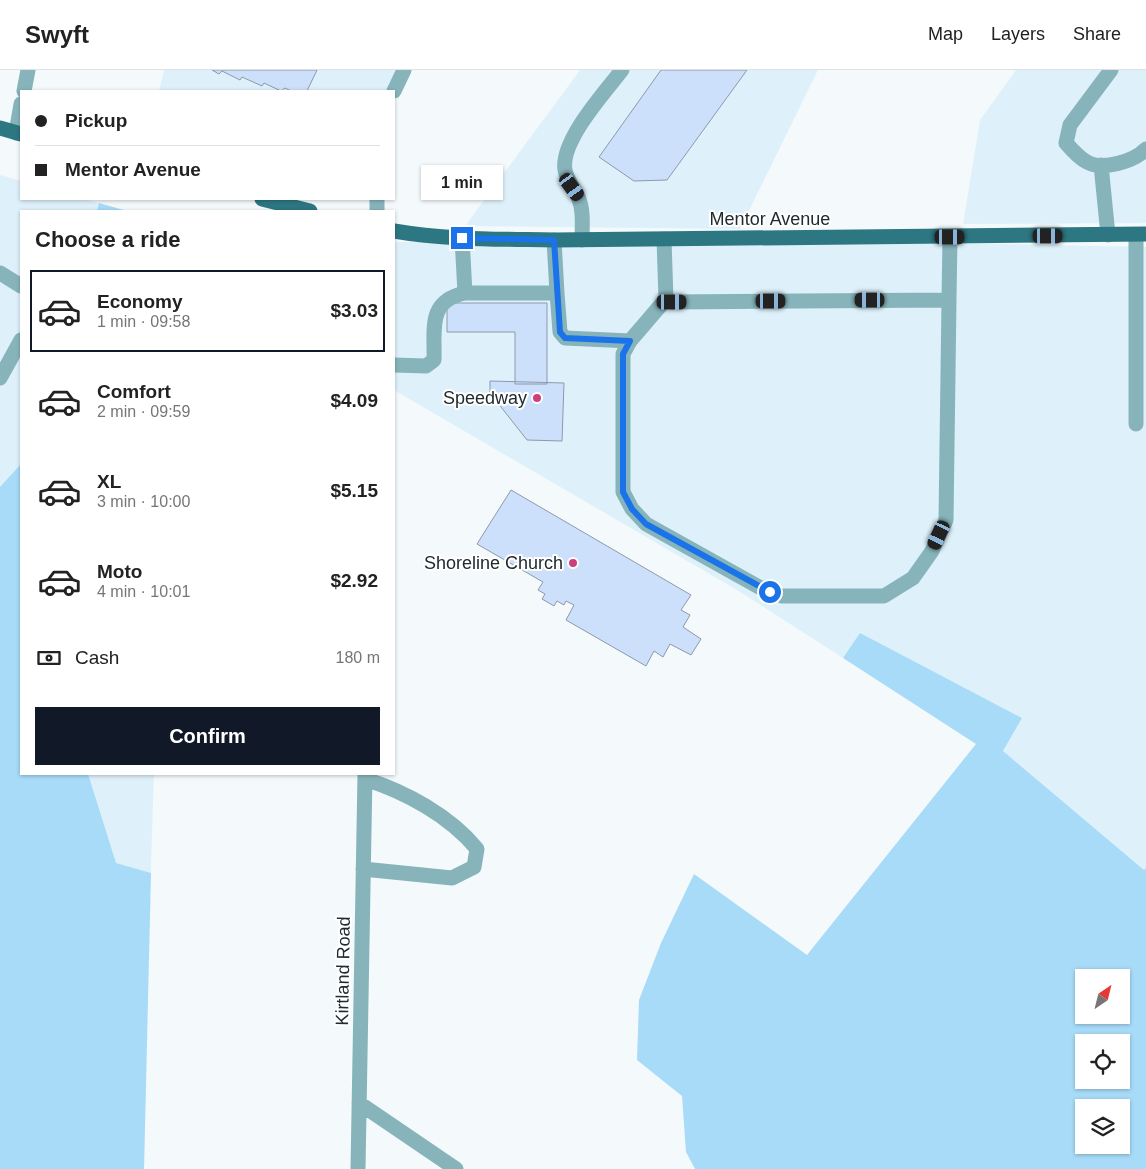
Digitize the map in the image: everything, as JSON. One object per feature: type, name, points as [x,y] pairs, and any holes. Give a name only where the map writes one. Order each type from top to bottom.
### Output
[{"type":"main road","points":[[0,128],[19,133]]},
{"type":"main road","points":[[266,200],[306,210]]},
{"type":"main road","name":"Mentor Avenue","points":[[395,231],[417,235],[462,238],[554,240],[1141,234]]},
{"type":"street","points":[[24,90],[28,70]]},
{"type":"street","points":[[394,90],[404,70]]},
{"type":"street","points":[[582,240],[581,206],[578,195],[567,180],[564,167],[566,156],[584,121],[622,70]]},
{"type":"street","points":[[1111,70],[1070,125],[1066,143],[1088,163],[1101,165],[1129,160],[1146,149]]},
{"type":"street","points":[[19,133],[20,118]]},
{"type":"street","points":[[1101,165],[1108,235]]},
{"type":"street","points":[[1136,424],[1141,234]]},
{"type":"street","points":[[664,239],[666,299],[630,341],[623,354],[623,492],[632,509],[646,524],[759,587],[782,596],[884,596],[913,578],[932,551],[946,520],[950,237]]},
{"type":"street","points":[[462,238],[465,292]]},
{"type":"street","points":[[554,240],[560,332],[565,338],[630,341]]},
{"type":"street","points":[[0,273],[20,285]]},
{"type":"street","points":[[395,365],[426,366],[434,360],[435,313],[447,299],[465,292],[557,293]]},
{"type":"street","points":[[666,299],[672,302],[949,300]]},
{"type":"street","points":[[0,378],[20,342]]},
{"type":"street","points":[[363,869],[452,878],[474,867],[477,850],[464,833],[434,812],[388,786],[365,776]]},
{"type":"street","name":"Kirtland Road","points":[[358,1169],[365,776]]},
{"type":"street","points":[[359,1103],[456,1169]]},
{"type":"shaded area","points":[[164,70],[396,70],[386,90],[159,90]]},
{"type":"shaded area","points":[[580,70],[818,70],[740,229],[465,226]]},
{"type":"shaded area","points":[[1016,70],[1146,70],[1146,223],[963,224],[980,120]]},
{"type":"shaded area","points":[[0,175],[20,181],[20,200],[87,200],[123,210],[20,210],[20,775],[154,775],[144,1169],[0,1169]]},
{"type":"shaded area","points":[[99,203],[124,210],[97,210]]},
{"type":"shaded area","points":[[395,242],[904,242],[1146,247],[1146,868],[1144,870],[1003,751],[1022,718],[860,634],[843,658],[737,590],[395,391]]},
{"type":"shaded area","points":[[20,465],[20,775],[88,775],[116,863],[151,873],[144,1169],[0,1169],[0,487]]},
{"type":"shaded area","points":[[860,633],[1022,718],[1003,751],[1144,870],[1146,868],[1146,1169],[695,1169],[686,1152],[682,1096],[637,1060],[639,1000],[661,943],[694,874],[807,955],[976,744],[843,658]]},
{"type":"building","points":[[212,70],[317,70],[307,90],[289,90],[285,88],[279,90],[264,83],[262,86],[242,77],[240,80],[222,71],[219,74]]},
{"type":"building","points":[[661,70],[747,70],[667,180],[634,181],[599,157]]},
{"type":"building","points":[[447,303],[547,303],[547,384],[515,384],[515,332],[447,332]]},
{"type":"building","points":[[490,381],[564,383],[562,441],[527,440],[490,393]]},
{"type":"building","name":"Shoreline Church","points":[[511,490],[691,595],[681,610],[690,615],[683,627],[701,639],[691,655],[670,644],[663,657],[654,651],[646,666],[566,620],[574,605],[566,601],[564,605],[557,601],[554,606],[542,599],[545,594],[538,590],[543,582],[477,544]]},
{"type":"place","name":"Speedway","points":[[537,398]]},
{"type":"place","name":"Shoreline Church","points":[[573,563]]},
{"type":"route","points":[[462,238],[554,240],[560,332],[565,338],[630,341],[623,354],[623,492],[632,509],[646,524],[770,592]]}]
